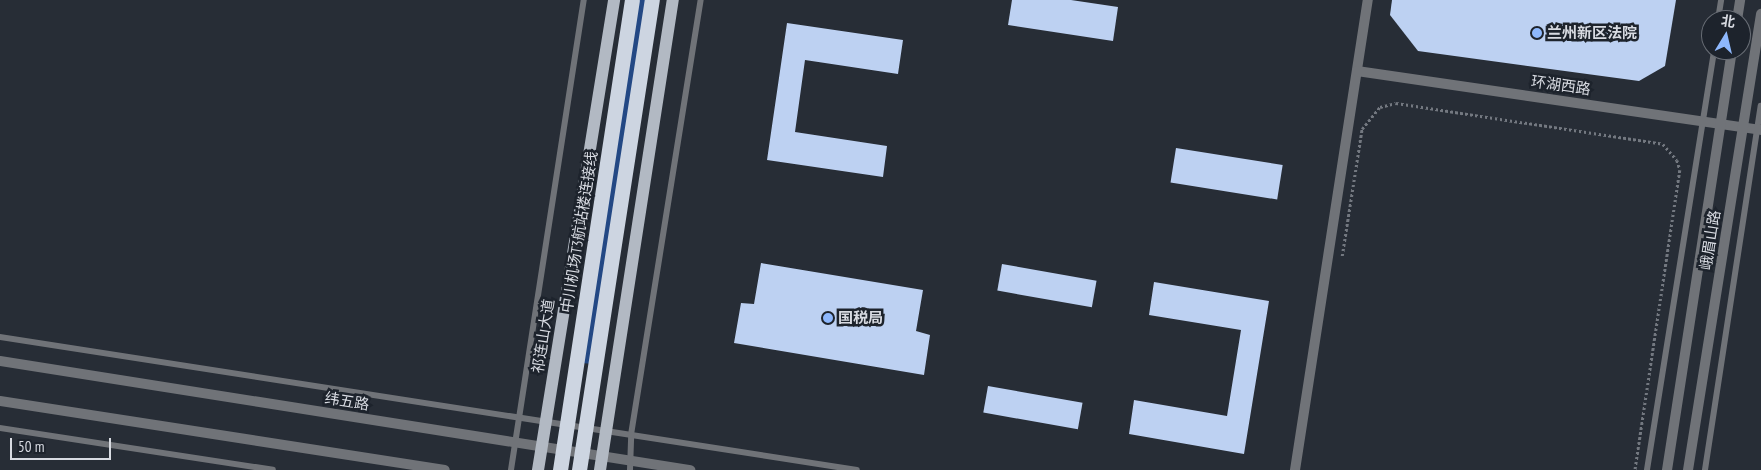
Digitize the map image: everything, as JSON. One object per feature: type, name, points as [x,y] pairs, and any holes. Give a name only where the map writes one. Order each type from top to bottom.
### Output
[{"type":"highway","name":"中川机场T3航站楼连接线","points":[[560,470],[632,0]]},
{"type":"highway","points":[[580,470],[652,0]]},
{"type":"main road","name":"祁连山大道","points":[[538,470],[614,0]]},
{"type":"main road","points":[[600,470],[673,0]]},
{"type":"street","points":[[1295,470],[1368,0]]},
{"type":"street","name":"峨眉山路","points":[[1688,470],[1761,14]]},
{"type":"street","name":"峨眉山路","points":[[1667,470],[1730,60]]},
{"type":"street","name":"环湖西路","points":[[1357,72],[1720,122],[1759,130]]},
{"type":"street","name":"纬五路","points":[[0,361],[602,456],[631,466],[690,470]]},
{"type":"street","points":[[0,401],[445,470]]},
{"type":"lane","points":[[511,470],[584,0]]},
{"type":"lane","points":[[631,466],[631,435],[701,0]]},
{"type":"lane","points":[[1647,470],[1713,60]]},
{"type":"lane","points":[[1705,470],[1759,130],[1761,106]]},
{"type":"lane","points":[[0,337],[856,470]]},
{"type":"lane","points":[[0,428],[273,470]]},
{"type":"path","points":[[1340,266],[1362,129],[1380,107],[1396,103],[1663,144],[1677,160],[1680,170],[1635,470]]},
{"type":"shaded area","points":[[633,0],[656,0],[593,364],[582,363]]},
{"type":"building","points":[[1012,0],[1071,0],[1118,7],[1113,41],[1008,25]]},
{"type":"building","name":"兰州新区法院","points":[[1392,0],[1676,0],[1665,66],[1639,81],[1418,51],[1390,15]]},
{"type":"building","points":[[787,23],[903,40],[898,74],[805,60],[795,132],[887,146],[883,177],[767,160]]},
{"type":"building","points":[[1176,148],[1283,165],[1277,199],[1171,183]]},
{"type":"building","name":"国税局","points":[[761,263],[923,290],[916,331],[930,335],[924,375],[734,343],[741,303],[754,304]]},
{"type":"building","points":[[1002,264],[1097,281],[1092,307],[997,291]]},
{"type":"building","points":[[1154,282],[1269,301],[1244,454],[1129,434],[1134,400],[1227,416],[1241,330],[1149,315]]},
{"type":"building","points":[[988,386],[1083,403],[1078,429],[983,413]]},
{"type":"place","name":"兰州新区法院","points":[[1537,33]]},
{"type":"place","name":"国税局","points":[[828,318]]}]
